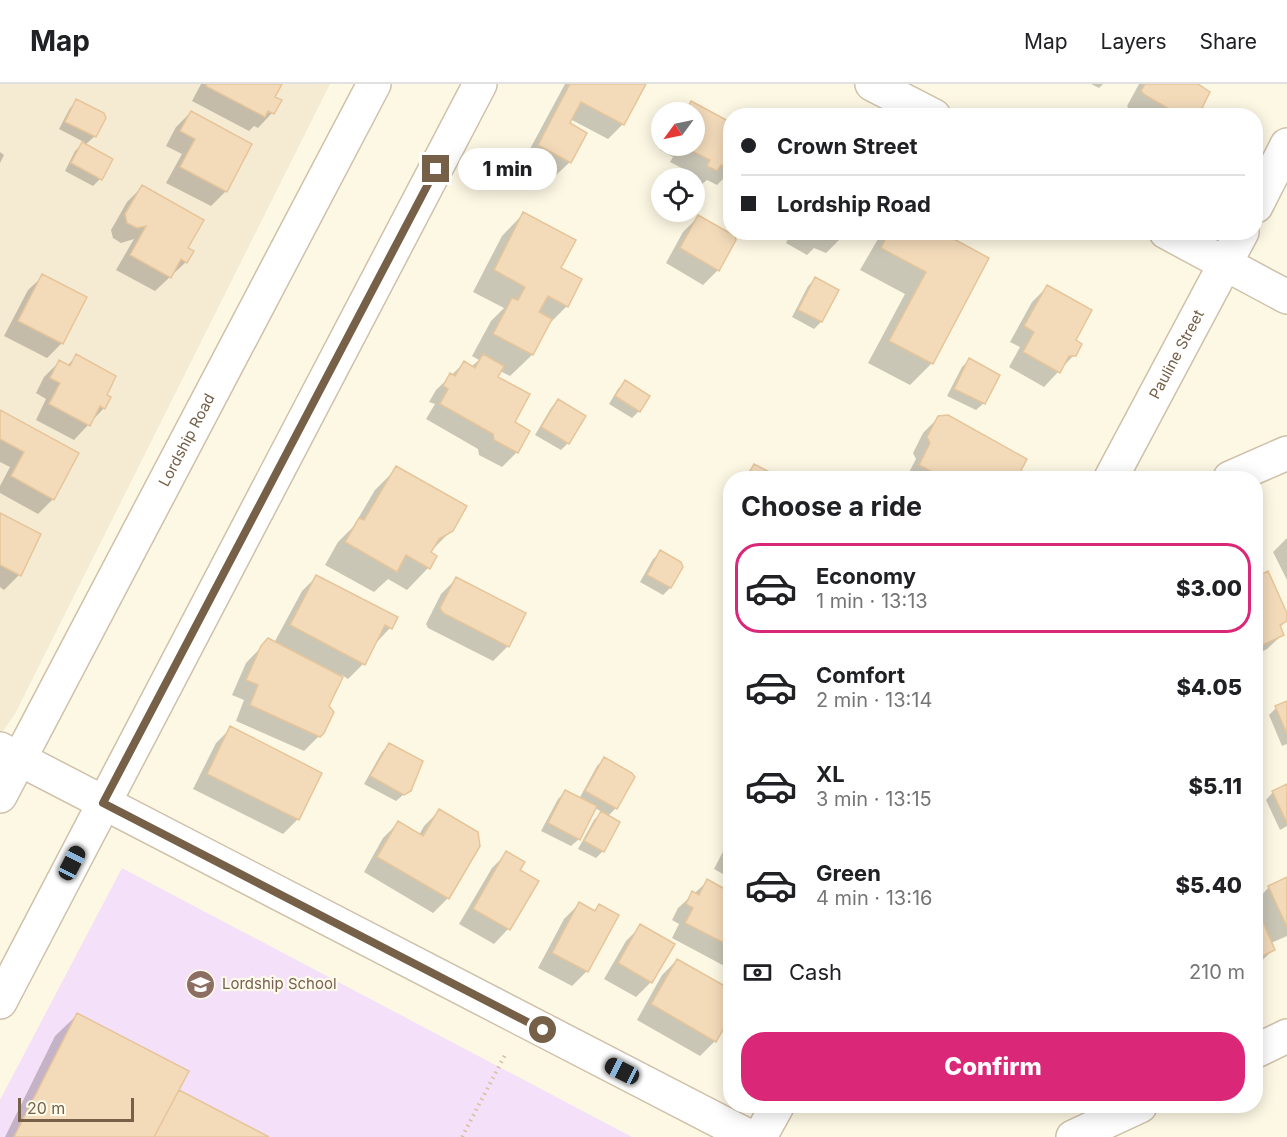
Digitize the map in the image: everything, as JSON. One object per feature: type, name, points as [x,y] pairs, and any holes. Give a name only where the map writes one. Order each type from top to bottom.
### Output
[{"type":"street","name":"Lordship Road","points":[[0,796],[10,754],[374,84]]},
{"type":"street","points":[[0,1002],[480,84]]},
{"type":"street","points":[[872,84],[918,108]]},
{"type":"street","points":[[1263,192],[1287,146]]},
{"type":"street","points":[[1181,240],[1287,297]]},
{"type":"street","name":"Pauline Street","points":[[1115,471],[1238,240]]},
{"type":"street","points":[[1246,471],[1287,453]]},
{"type":"street","points":[[10,754],[750,1137]]},
{"type":"street","points":[[1263,1048],[1287,1036]]},
{"type":"street","points":[[760,1137],[773,1113]]},
{"type":"street","points":[[1073,1137],[1125,1113]]},
{"type":"path","points":[[462,1137],[523,1020]]},
{"type":"shaded area","points":[[0,84],[330,84],[15,714],[0,735]]},
{"type":"shaded area","name":"Lordship School","points":[[122,868],[632,1137],[0,1137],[0,1100]]},
{"type":"building","points":[[207,84],[282,84],[275,97],[282,100],[274,114],[268,111],[265,117],[206,86]]},
{"type":"building","points":[[570,84],[646,84],[624,125],[581,102],[570,123],[587,133],[571,163],[538,145]]},
{"type":"building","points":[[1145,84],[1198,84],[1210,92],[1202,108],[1167,108],[1141,91]]},
{"type":"building","points":[[76,99],[104,113],[106,118],[96,137],[65,122]]},
{"type":"building","points":[[705,109],[723,118],[723,166],[721,165],[717,171],[707,166],[710,160],[702,156],[705,156]]},
{"type":"building","points":[[191,111],[252,144],[227,192],[180,167],[195,139],[180,131]]},
{"type":"building","points":[[82,142],[113,159],[102,180],[71,163]]},
{"type":"building","points":[[142,185],[204,220],[188,248],[194,251],[187,263],[181,259],[171,278],[130,255],[146,226],[137,228],[127,223],[125,214]]},
{"type":"building","points":[[523,212],[576,240],[561,268],[582,279],[568,307],[548,296],[539,312],[552,319],[533,355],[493,334],[512,298],[518,300],[525,287],[494,270]]},
{"type":"building","points":[[705,219],[723,229],[723,240],[736,240],[719,271],[680,248],[694,222],[705,222]]},
{"type":"building","points":[[885,240],[956,240],[989,258],[933,364],[889,341],[926,272],[881,248]]},
{"type":"building","points":[[42,274],[87,297],[63,344],[18,321]]},
{"type":"building","points":[[815,277],[839,290],[822,322],[798,310]]},
{"type":"building","points":[[1047,285],[1092,310],[1076,340],[1082,344],[1076,356],[1069,356],[1060,373],[1023,352],[1034,332],[1024,326]]},
{"type":"building","points":[[76,354],[116,376],[107,395],[111,397],[105,409],[100,406],[90,426],[49,404],[60,383],[50,378],[59,360],[70,366]]},
{"type":"building","points":[[483,354],[504,366],[498,377],[530,394],[515,422],[530,431],[518,453],[494,440],[493,434],[440,404],[448,389],[443,386],[450,373],[455,376],[464,361],[475,368]]},
{"type":"building","points":[[969,358],[1000,375],[985,404],[954,389]]},
{"type":"building","points":[[625,380],[650,396],[640,412],[615,396]]},
{"type":"building","points":[[558,399],[586,416],[569,444],[541,427]]},
{"type":"building","points":[[0,410],[79,453],[54,500],[11,476],[24,452],[0,439]]},
{"type":"building","points":[[948,415],[1027,459],[1021,471],[931,471],[919,465],[930,443],[927,437],[938,416]]},
{"type":"building","points":[[754,464],[768,471],[750,471]]},
{"type":"building","points":[[396,466],[467,506],[453,531],[439,539],[431,552],[437,556],[430,569],[406,555],[397,572],[345,542],[359,518],[364,520]]},
{"type":"building","points":[[0,513],[41,534],[21,576],[0,565]]},
{"type":"building","points":[[660,550],[681,562],[683,567],[671,588],[647,575]]},
{"type":"building","points":[[1268,571],[1287,613],[1287,621],[1280,625],[1284,635],[1263,645],[1263,574]]},
{"type":"building","points":[[316,575],[398,617],[392,629],[385,625],[365,665],[290,625]]},
{"type":"building","points":[[456,577],[526,613],[509,647],[443,613],[440,608]]},
{"type":"building","points":[[268,638],[343,677],[329,706],[334,712],[320,737],[250,705],[258,685],[246,680],[261,646]]},
{"type":"building","points":[[1287,701],[1287,734],[1275,706]]},
{"type":"building","points":[[230,726],[322,773],[299,820],[207,774]]},
{"type":"building","points":[[389,743],[423,761],[411,791],[404,795],[370,776]]},
{"type":"building","points":[[604,757],[635,777],[617,809],[585,791]]},
{"type":"building","points":[[1287,784],[1287,823],[1272,791]]},
{"type":"building","points":[[565,790],[597,806],[580,840],[548,823]]},
{"type":"building","points":[[439,809],[478,832],[480,846],[449,899],[377,857],[398,821],[423,836]]},
{"type":"building","points":[[601,811],[620,822],[604,852],[584,841]]},
{"type":"building","points":[[506,851],[525,862],[520,870],[539,881],[510,930],[473,909]]},
{"type":"building","points":[[1287,877],[1287,927],[1268,886]]},
{"type":"building","points":[[707,879],[723,888],[723,942],[685,923],[693,908],[686,904],[692,891],[699,895]]},
{"type":"building","points":[[579,902],[595,911],[599,904],[619,915],[588,972],[552,953]]},
{"type":"building","points":[[1263,922],[1275,950],[1263,956]]},
{"type":"building","points":[[640,924],[675,944],[652,983],[618,963]]},
{"type":"building","points":[[677,959],[723,985],[723,1030],[716,1042],[651,1004]]},
{"type":"building","points":[[77,1013],[189,1071],[154,1137],[14,1137]]},
{"type":"building","points":[[179,1090],[269,1137],[154,1137]]},
{"type":"place","name":"Lordship School","points":[[201,984]]},
{"type":"route","points":[[436,169],[103,803],[543,1030]]}]
